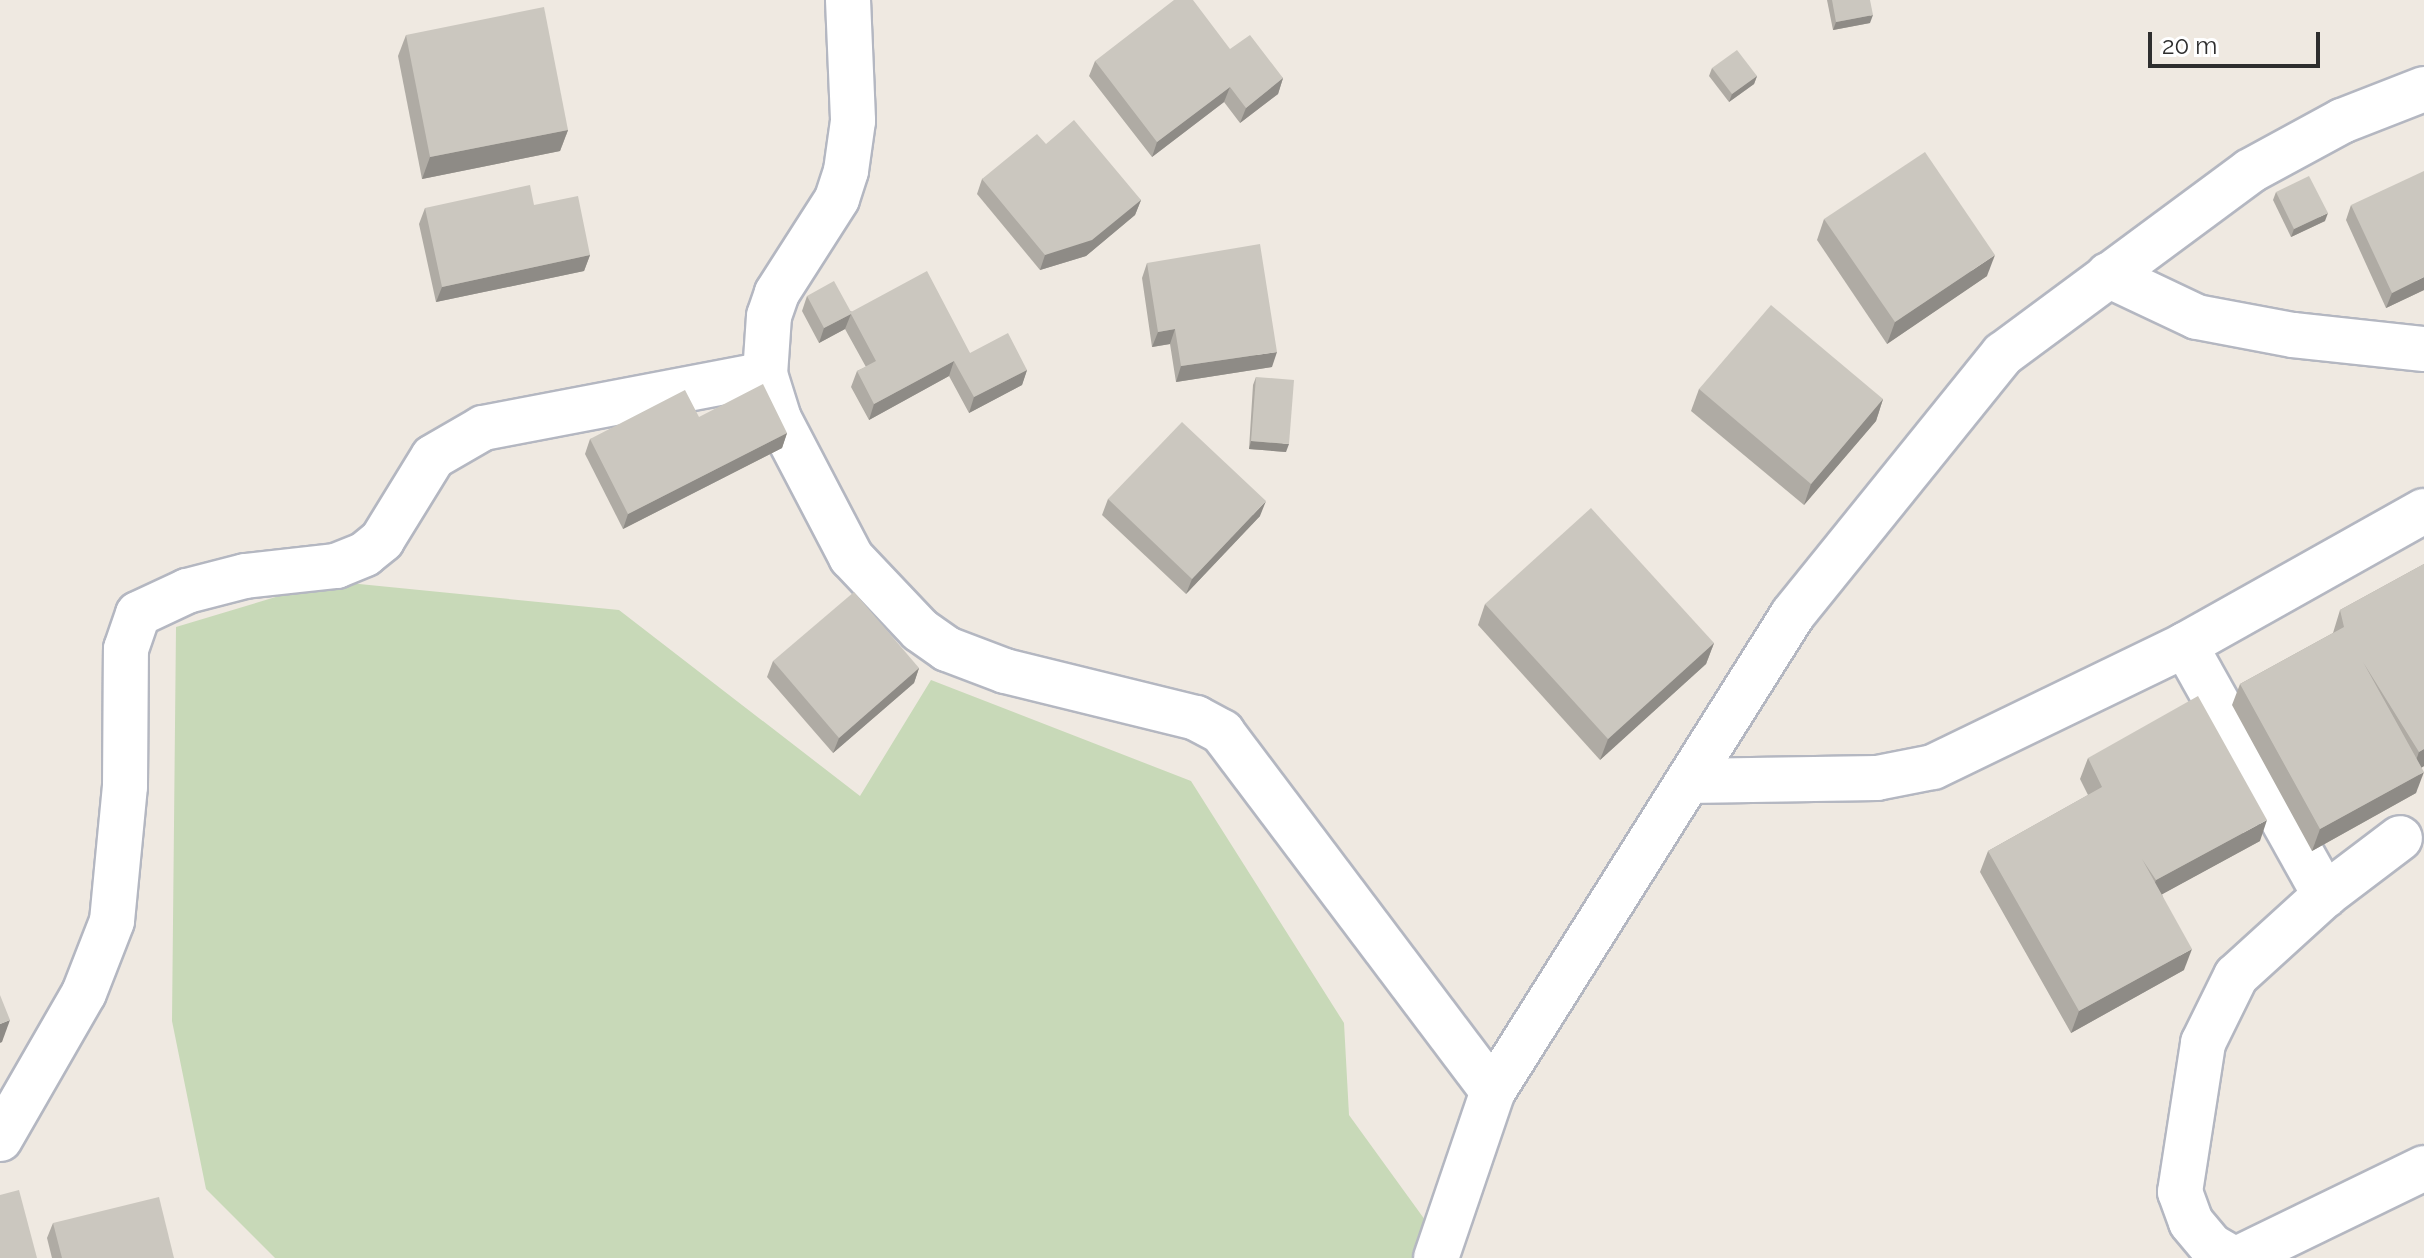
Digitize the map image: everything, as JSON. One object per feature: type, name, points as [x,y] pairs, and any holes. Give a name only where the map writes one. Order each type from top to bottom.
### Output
[{"type":"street","points":[[848,0],[853,121],[846,171],[837,199],[777,293],[769,316],[765,374],[791,443],[851,557],[870,581],[947,649],[1005,671],[1196,718],[1222,732],[1493,1091]]},
{"type":"street","points":[[1436,1258],[1493,1091],[1793,614],[2003,354],[2250,171],[2342,121],[2424,89]]},
{"type":"street","points":[[2108,275],[2197,317],[2293,335],[2424,349]]},
{"type":"street","points":[[0,1139],[84,993],[112,921],[125,786],[126,649],[138,614],[187,591],[245,576],[336,566],[365,554],[382,540],[433,457],[483,428],[765,374]]},
{"type":"street","points":[[1689,781],[1877,778],[1933,767],[2185,645],[2424,511]]},
{"type":"street","points":[[2185,645],[2325,895]]},
{"type":"street","points":[[2232,1258],[2211,1246],[2191,1222],[2180,1192],[2203,1043],[2236,976],[2325,895],[2400,838]]},
{"type":"street","points":[[2239,1258],[2424,1168]]},
{"type":"green space","points":[[329,581],[619,610],[860,796],[931,680],[1191,781],[1344,1023],[1349,1115],[1433,1231],[1425,1258],[275,1258],[206,1189],[172,1021],[176,627]]},
{"type":"building","points":[[1174,0],[1193,0],[1230,49],[1250,35],[1283,78],[1246,108],[1230,87],[1157,142],[1095,61]]},
{"type":"building","points":[[1832,0],[1870,0],[1873,15],[1836,22]]},
{"type":"building","points":[[544,7],[568,130],[430,157],[406,35]]},
{"type":"building","points":[[1737,50],[1757,76],[1732,94],[1712,68]]},
{"type":"building","points":[[1074,120],[1141,200],[1092,240],[1045,255],[982,179],[1037,134],[1046,144]]},
{"type":"building","points":[[1925,152],[1995,255],[1895,322],[1824,219]]},
{"type":"building","points":[[2424,171],[2424,277],[2392,293],[2351,205]]},
{"type":"building","points":[[2309,176],[2328,213],[2294,229],[2276,192]]},
{"type":"building","points":[[530,185],[534,205],[578,196],[590,255],[442,287],[425,208]]},
{"type":"building","points":[[1260,244],[1277,352],[1181,366],[1175,329],[1158,332],[1147,263]]},
{"type":"building","points":[[927,271],[970,353],[1008,333],[1027,370],[974,397],[954,361],[874,404],[857,371],[876,361],[851,314],[824,328],[807,296],[834,281],[851,312]]},
{"type":"building","points":[[1771,305],[1883,399],[1811,484],[1699,389]]},
{"type":"building","points":[[1256,377],[1294,380],[1289,444],[1251,441]]},
{"type":"building","points":[[763,384],[787,433],[628,514],[590,439],[685,390],[699,417]]},
{"type":"building","points":[[1182,422],[1266,501],[1192,579],[1108,499]]},
{"type":"building","points":[[1591,508],[1714,643],[1608,739],[1485,604]]},
{"type":"building","points":[[2424,564],[2424,749],[2419,752],[2363,662],[2424,772],[2320,829],[2240,684],[2344,627],[2340,610]]},
{"type":"building","points":[[854,592],[919,668],[839,738],[773,661]]},
{"type":"building","points":[[2198,696],[2267,820],[2156,880],[2142,859],[2192,949],[2079,1011],[1988,851],[2102,787],[2088,758]]},
{"type":"building","points":[[0,995],[10,1020],[0,1024]]},
{"type":"building","points":[[19,1190],[37,1258],[0,1258],[0,1195]]},
{"type":"building","points":[[159,1197],[174,1258],[62,1258],[53,1223]]}]
